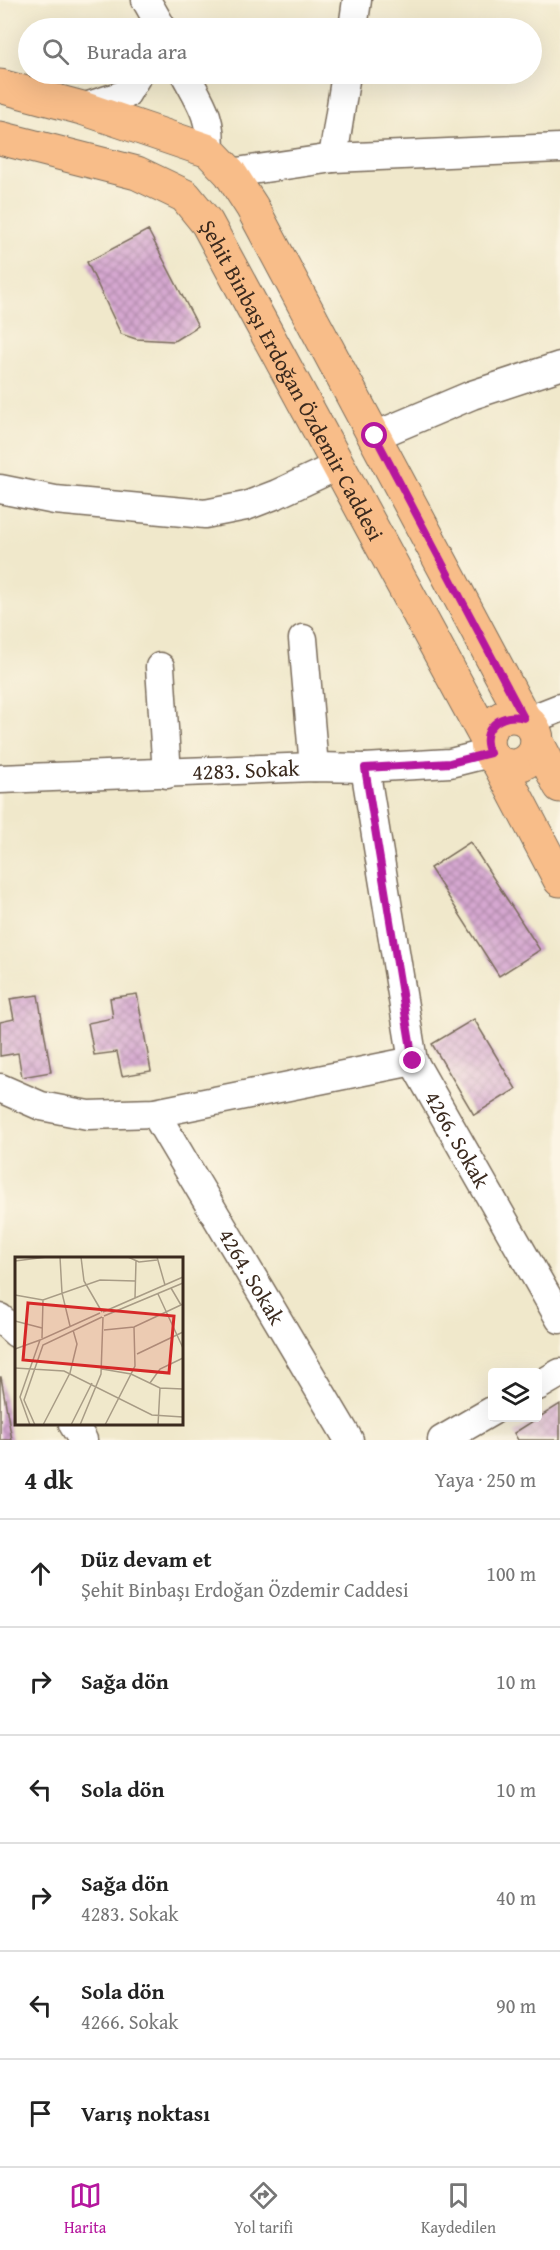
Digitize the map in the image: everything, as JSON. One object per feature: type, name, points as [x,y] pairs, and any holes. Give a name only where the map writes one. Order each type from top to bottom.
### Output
[{"type":"main road","points":[[0,86],[82,108],[220,162]]},
{"type":"main road","name":"Şehit Binbaşı Erdoğan Özdemir Caddesi","points":[[0,138],[136,172],[185,196],[207,223],[560,880]]},
{"type":"main road","name":"Şehit Binbaşı Erdoğan Özdemir Caddesi","points":[[220,162],[252,207],[375,436],[537,728],[560,786]]},
{"type":"main road","points":[[515,716],[537,728],[534,754],[521,764],[505,765],[492,752],[488,732],[499,719],[515,716]]},
{"type":"street","points":[[146,0],[156,18]]},
{"type":"street","points":[[354,18],[357,0]]},
{"type":"street","points":[[82,108],[126,94],[132,84]]},
{"type":"street","points":[[190,84],[208,118],[220,162],[560,148]]},
{"type":"street","points":[[333,158],[344,84]]},
{"type":"street","points":[[375,436],[472,395],[560,366]]},
{"type":"street","points":[[0,489],[55,500],[205,514],[246,506],[338,466]]},
{"type":"street","points":[[303,639],[314,767]]},
{"type":"street","points":[[160,667],[167,774]]},
{"type":"street","points":[[537,728],[560,708]]},
{"type":"street","name":"4283. Sokak","points":[[0,779],[314,767],[365,768],[450,763],[492,752]]},
{"type":"street","name":"4266. Sokak","points":[[365,768],[413,1061],[560,1319]]},
{"type":"street","points":[[0,1088],[41,1106],[88,1115],[155,1113],[413,1061]]},
{"type":"street","name":"4264. Sokak","points":[[155,1113],[349,1440]]},
{"type":"street","points":[[0,1318],[15,1333]]},
{"type":"street","points":[[542,1383],[560,1373]]},
{"type":"street","points":[[442,1440],[488,1413]]},
{"type":"street","points":[[74,1425],[83,1440]]},
{"type":"building","points":[[148,230],[198,326],[174,341],[136,339],[121,334],[87,262]]},
{"type":"building","points":[[470,842],[540,950],[499,976],[430,868]]},
{"type":"building","points":[[137,994],[151,1071],[122,1076],[117,1052],[94,1055],[88,1023],[113,1018],[110,998]]},
{"type":"building","points":[[38,995],[51,1072],[22,1077],[18,1053],[0,1056],[0,1022],[14,1019],[10,999]]},
{"type":"building","points":[[474,1019],[516,1089],[474,1115],[432,1044]]},
{"type":"building","points":[[1,1377],[12,1440],[0,1440]]},
{"type":"building","points":[[560,1404],[560,1440],[518,1440],[514,1433],[531,1422],[542,1422],[542,1415]]},
{"type":"route","points":[[375,436],[524,718],[507,716],[493,724],[488,732],[487,740],[490,753],[450,763],[365,768],[413,1061]]}]
